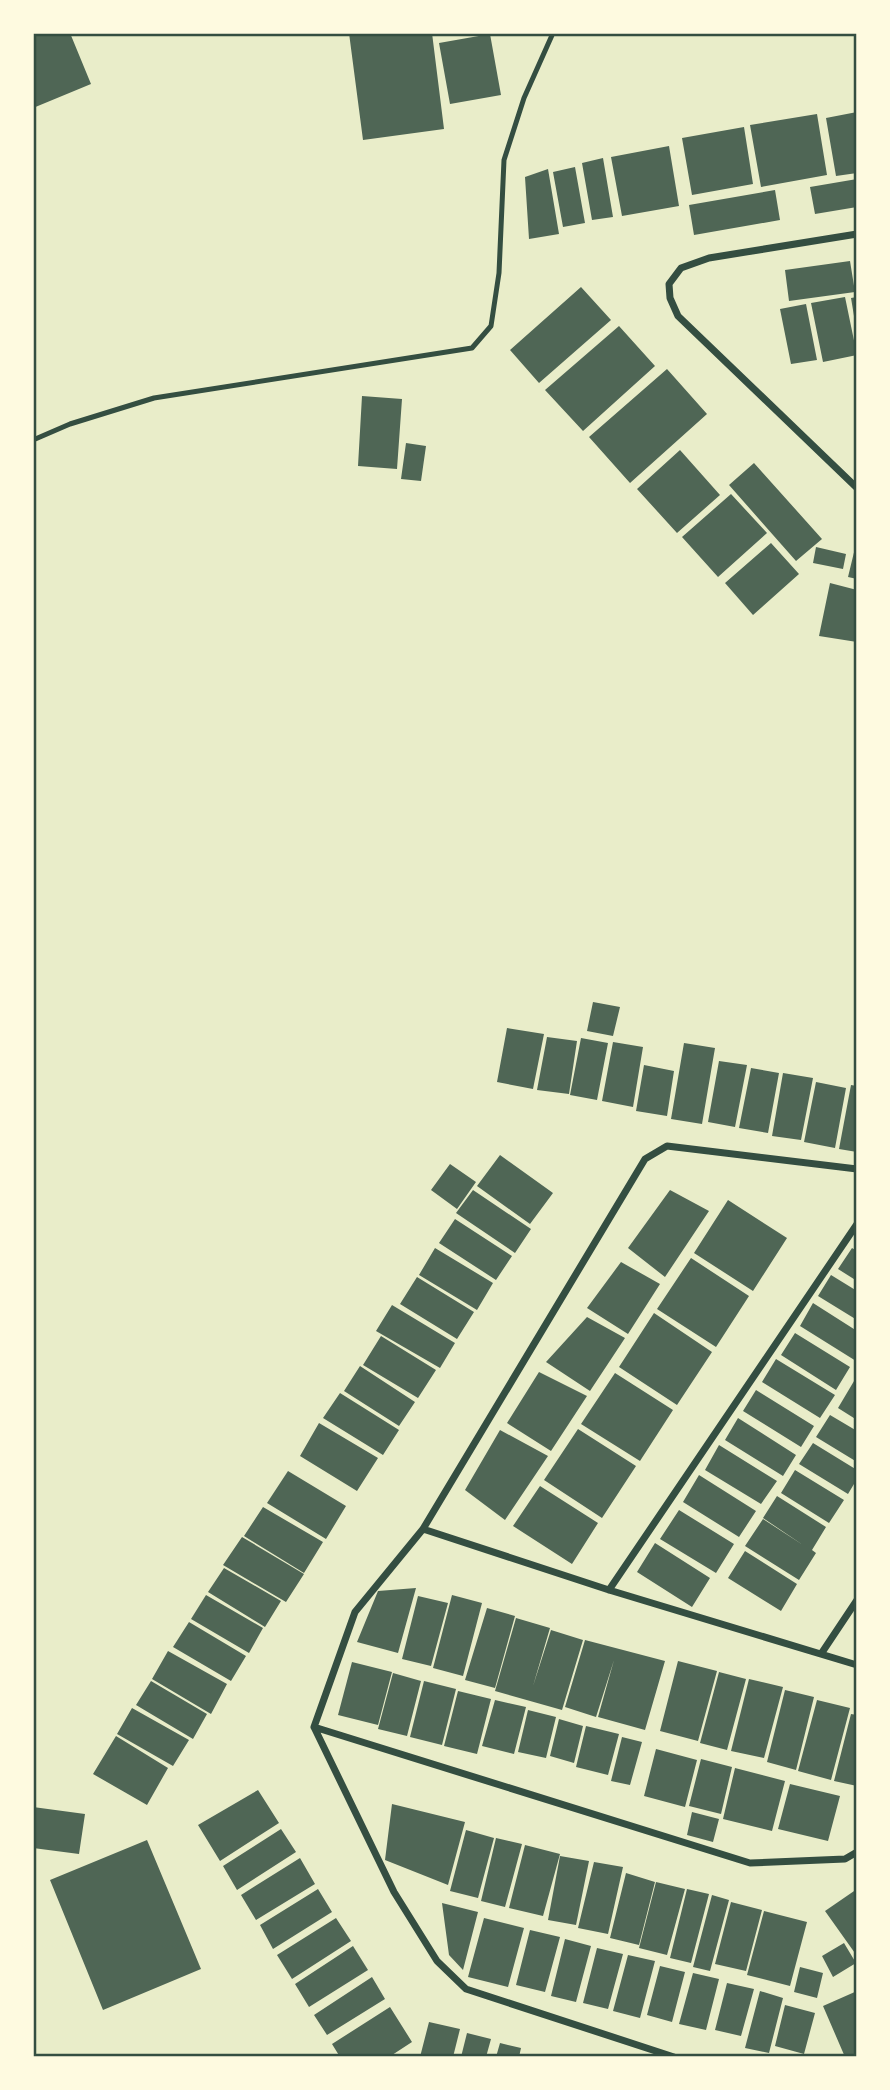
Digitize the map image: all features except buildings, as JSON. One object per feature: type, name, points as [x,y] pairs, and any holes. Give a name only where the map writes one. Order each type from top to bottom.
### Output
[{"type":"street","points":[[857,234],[709,258],[681,268],[669,284],[670,298],[678,316],[857,488]]},
{"type":"street","points":[[674,2057],[466,1989],[437,1961],[394,1892],[314,1727],[355,1612],[423,1528],[645,1160],[667,1146],[857,1169]]},
{"type":"street","points":[[608,1590],[857,1224]]},
{"type":"street","points":[[423,1528],[608,1590],[857,1665]]},
{"type":"street","points":[[821,1654],[857,1600]]},
{"type":"street","points":[[314,1727],[750,1863],[845,1859],[857,1852]]},
{"type":"lane","points":[[33,440],[69,424],[154,398],[472,348],[491,326],[499,273],[504,160],[524,98],[553,33]]}]
